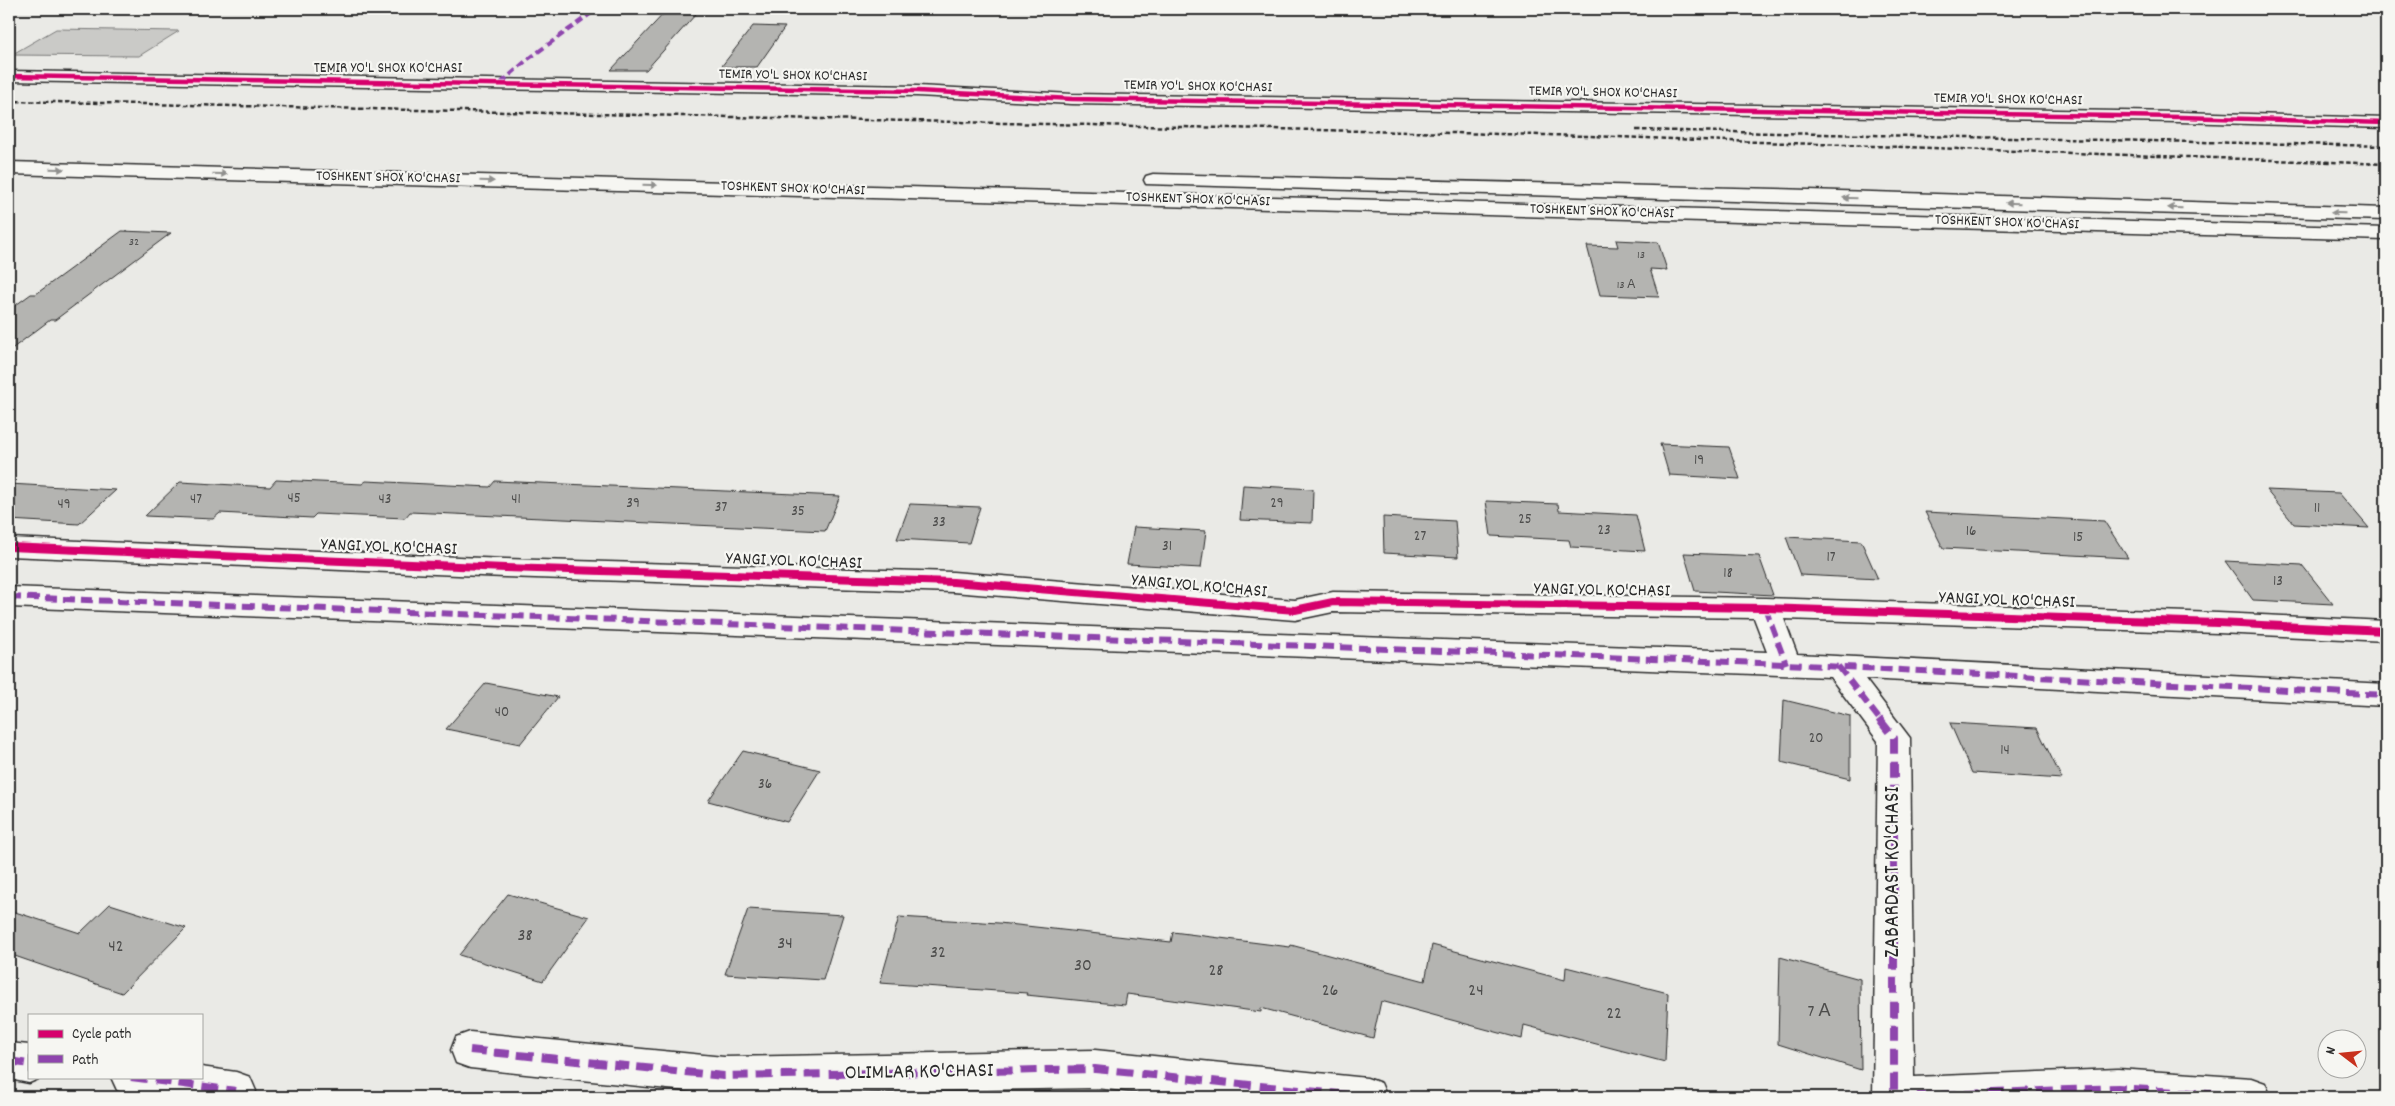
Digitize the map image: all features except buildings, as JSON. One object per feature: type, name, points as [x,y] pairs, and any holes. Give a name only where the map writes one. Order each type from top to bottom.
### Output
[{"type":"main road","name":"TEMIR YO'L SHOX KO'CHASI","points":[[9,76],[918,92],[1072,99],[2180,117],[2386,123]]},
{"type":"main road","name":"TOSHKENT SHOX KO'CHASI","points":[[9,168],[2386,234]]},
{"type":"main road","name":"TOSHKENT SHOX KO'CHASI","points":[[1130,179],[2386,214]]},
{"type":"main road","name":"YANGI YOL KO'CHASI","points":[[9,547],[505,568],[953,582],[1295,610],[1332,602],[1765,608],[2198,622],[2386,631]]},
{"type":"main road","points":[[9,597],[1838,666],[2386,695]]},
{"type":"main road","points":[[1765,608],[1786,664]]},
{"type":"main road","name":"ZABARDAST KO'CHASI","points":[[1838,666],[1894,738],[1894,1097]]},
{"type":"main road","name":"OLIMLAR KO'CHASI","points":[[470,1050],[724,1076],[1095,1070],[1367,1097]]},
{"type":"main road","points":[[9,1061],[28,1064]]},
{"type":"main road","points":[[138,1078],[236,1091]]},
{"type":"main road","points":[[1894,1097],[2118,1088],[2251,1097]]},
{"type":"shaded area","points":[[56,29],[179,31],[139,56],[11,55]]},
{"type":"railway","points":[[9,101],[1589,136],[2386,164]]},
{"type":"railway","points":[[1636,130],[2386,146]]},
{"type":"marked path","points":[[501,83],[527,60],[597,9]]},
{"type":"marked path","points":[[9,597],[1786,664],[2386,695]]},
{"type":"marked path","points":[[1765,608],[1786,664]]},
{"type":"marked path","points":[[1838,666],[1894,738],[1894,1097]]},
{"type":"marked path","points":[[470,1050],[724,1076],[1095,1069],[1367,1097]]},
{"type":"marked path","points":[[9,1061],[28,1064]]},
{"type":"marked path","points":[[138,1078],[236,1091]]},
{"type":"marked path","points":[[1893,1097],[2118,1088],[2251,1097]]},
{"type":"cycle path","points":[[9,76],[917,91],[1072,99],[2180,117],[2386,123]]},
{"type":"cycle path","points":[[9,547],[505,568],[953,582],[1295,610],[1333,602],[1765,608],[2218,623],[2386,631]]}]
